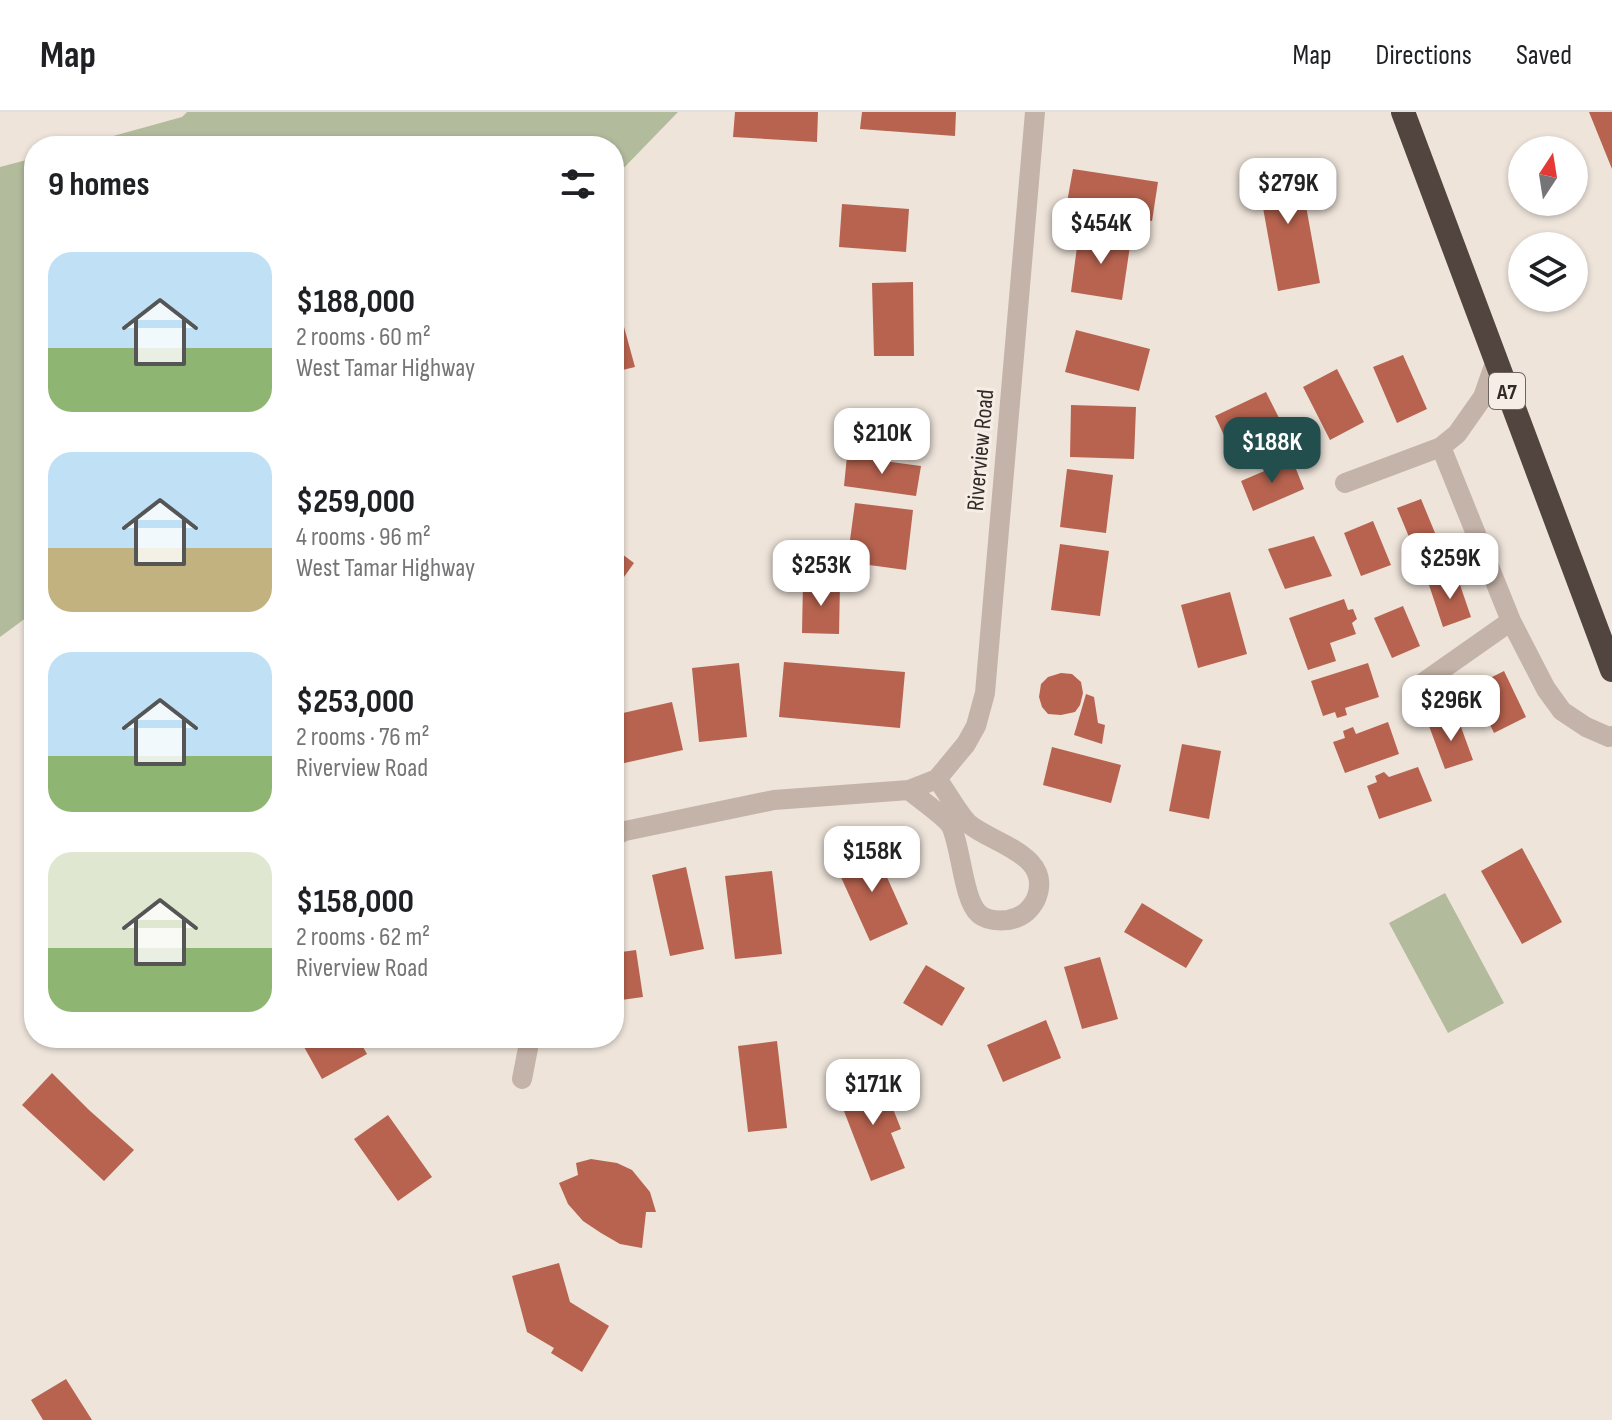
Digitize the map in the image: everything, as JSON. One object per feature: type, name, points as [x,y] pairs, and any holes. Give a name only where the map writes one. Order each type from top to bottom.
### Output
[{"type":"highway","name":"A7","points":[[1403,112],[1612,670]]},
{"type":"street","name":"Riverview Road","points":[[624,831],[774,800],[909,790],[937,779],[966,744],[976,726],[985,693],[1035,112]]},
{"type":"street","points":[[1345,483],[1441,447],[1457,434],[1483,397],[1496,360]]},
{"type":"street","points":[[1441,447],[1511,621],[1546,689],[1562,711],[1586,727],[1612,736]]},
{"type":"street","points":[[1417,687],[1511,621]]},
{"type":"street","points":[[909,790],[950,824],[969,897],[979,914],[996,921],[1016,919],[1029,911],[1037,896],[1039,878],[1031,863],[1017,851],[968,823],[937,779]]},
{"type":"street","points":[[522,1079],[528,1048]]},
{"type":"green space","points":[[187,112],[678,112],[624,168],[624,136],[113,136],[182,117]]},
{"type":"green space","points":[[24,161],[24,619],[0,637],[0,167]]},
{"type":"green space","points":[[1445,893],[1504,1003],[1448,1033],[1389,923]]},
{"type":"building","points":[[735,112],[818,112],[817,142],[733,137]]},
{"type":"building","points":[[862,112],[956,112],[955,136],[860,129]]},
{"type":"building","points":[[1589,112],[1612,112],[1612,169]]},
{"type":"building","points":[[1298,162],[1320,283],[1278,291],[1256,169]]},
{"type":"building","points":[[1073,169],[1158,182],[1152,221],[1066,208]]},
{"type":"building","points":[[842,204],[909,209],[906,252],[839,247]]},
{"type":"building","points":[[1079,232],[1131,239],[1122,300],[1071,292]]},
{"type":"building","points":[[913,282],[914,356],[874,356],[872,283]]},
{"type":"building","points":[[624,327],[635,367],[624,370]]},
{"type":"building","points":[[1076,330],[1150,349],[1139,391],[1065,372]]},
{"type":"building","points":[[1403,355],[1427,409],[1397,423],[1373,367]]},
{"type":"building","points":[[1337,369],[1364,422],[1330,440],[1303,387]]},
{"type":"building","points":[[1266,392],[1281,422],[1229,446],[1215,416]]},
{"type":"building","points":[[1071,405],[1136,407],[1134,459],[1070,457]]},
{"type":"building","points":[[847,456],[921,466],[916,496],[844,486]]},
{"type":"building","points":[[1292,459],[1304,489],[1253,511],[1241,481]]},
{"type":"building","points":[[1067,469],[1113,475],[1106,533],[1060,527]]},
{"type":"building","points":[[1421,499],[1440,545],[1416,554],[1397,508]]},
{"type":"building","points":[[855,503],[913,510],[906,570],[847,562]]},
{"type":"building","points":[[1373,521],[1391,565],[1361,576],[1344,533]]},
{"type":"building","points":[[1314,536],[1332,576],[1285,589],[1268,549]]},
{"type":"building","points":[[1060,544],[1109,551],[1100,616],[1051,610]]},
{"type":"building","points":[[624,556],[634,563],[624,577]]},
{"type":"building","points":[[1457,576],[1471,617],[1443,627],[1429,585]]},
{"type":"building","points":[[803,582],[840,583],[839,634],[802,633]]},
{"type":"building","points":[[1230,592],[1247,654],[1198,668],[1181,605]]},
{"type":"building","points":[[1344,599],[1348,610],[1353,609],[1357,619],[1352,623],[1356,634],[1330,643],[1336,661],[1308,670],[1289,618]]},
{"type":"building","points":[[1403,606],[1420,646],[1392,658],[1374,618]]},
{"type":"building","points":[[784,662],[905,672],[900,728],[779,717]]},
{"type":"building","points":[[739,663],[747,737],[699,742],[692,668]]},
{"type":"building","points":[[1368,663],[1379,697],[1345,708],[1347,715],[1337,718],[1335,712],[1323,716],[1311,681]]},
{"type":"building","points":[[1504,671],[1526,717],[1494,733],[1472,687]]},
{"type":"building","points":[[1072,674],[1081,682],[1083,693],[1080,705],[1075,712],[1048,714],[1039,697],[1041,684],[1048,677]]},
{"type":"building","points":[[1086,694],[1094,697],[1098,723],[1105,725],[1102,744],[1074,735]]},
{"type":"building","points":[[672,702],[683,750],[624,763],[624,713]]},
{"type":"building","points":[[1457,716],[1473,760],[1445,769],[1429,726]]},
{"type":"building","points":[[1388,722],[1399,754],[1345,773],[1333,742],[1345,738],[1343,731],[1353,727],[1356,734]]},
{"type":"building","points":[[1182,744],[1221,751],[1209,819],[1169,811]]},
{"type":"building","points":[[1052,747],[1121,765],[1111,803],[1043,785]]},
{"type":"building","points":[[1418,767],[1432,801],[1379,819],[1367,786],[1377,782],[1375,776],[1384,772],[1389,777]]},
{"type":"building","points":[[873,846],[908,924],[870,941],[835,864]]},
{"type":"building","points":[[1522,848],[1562,922],[1522,944],[1481,871]]},
{"type":"building","points":[[686,867],[704,949],[670,956],[652,875]]},
{"type":"building","points":[[772,871],[782,954],[735,959],[725,876]]},
{"type":"building","points":[[1142,903],[1203,940],[1186,968],[1124,932]]},
{"type":"building","points":[[636,950],[643,997],[624,1000],[624,952]]},
{"type":"building","points":[[1100,957],[1118,1019],[1082,1029],[1064,967]]},
{"type":"building","points":[[926,965],[965,988],[942,1026],[903,1003]]},
{"type":"building","points":[[1046,1020],[1061,1058],[1003,1082],[987,1045]]},
{"type":"building","points":[[777,1041],[787,1128],[748,1132],[738,1046]]},
{"type":"building","points":[[305,1048],[364,1048],[367,1054],[322,1079]]},
{"type":"building","points":[[52,1073],[134,1150],[104,1181],[22,1105]]},
{"type":"building","points":[[880,1076],[901,1129],[891,1133],[905,1168],[871,1181],[837,1093]]},
{"type":"building","points":[[388,1115],[432,1177],[398,1201],[354,1139]]},
{"type":"building","points":[[591,1159],[617,1163],[632,1170],[650,1192],[656,1212],[646,1212],[642,1248],[620,1244],[601,1233],[583,1221],[568,1204],[559,1183],[578,1175],[576,1163]]},
{"type":"building","points":[[559,1263],[570,1302],[609,1326],[582,1372],[551,1353],[554,1348],[527,1332],[512,1276]]},
{"type":"building","points":[[66,1379],[92,1420],[43,1420],[31,1400]]}]
